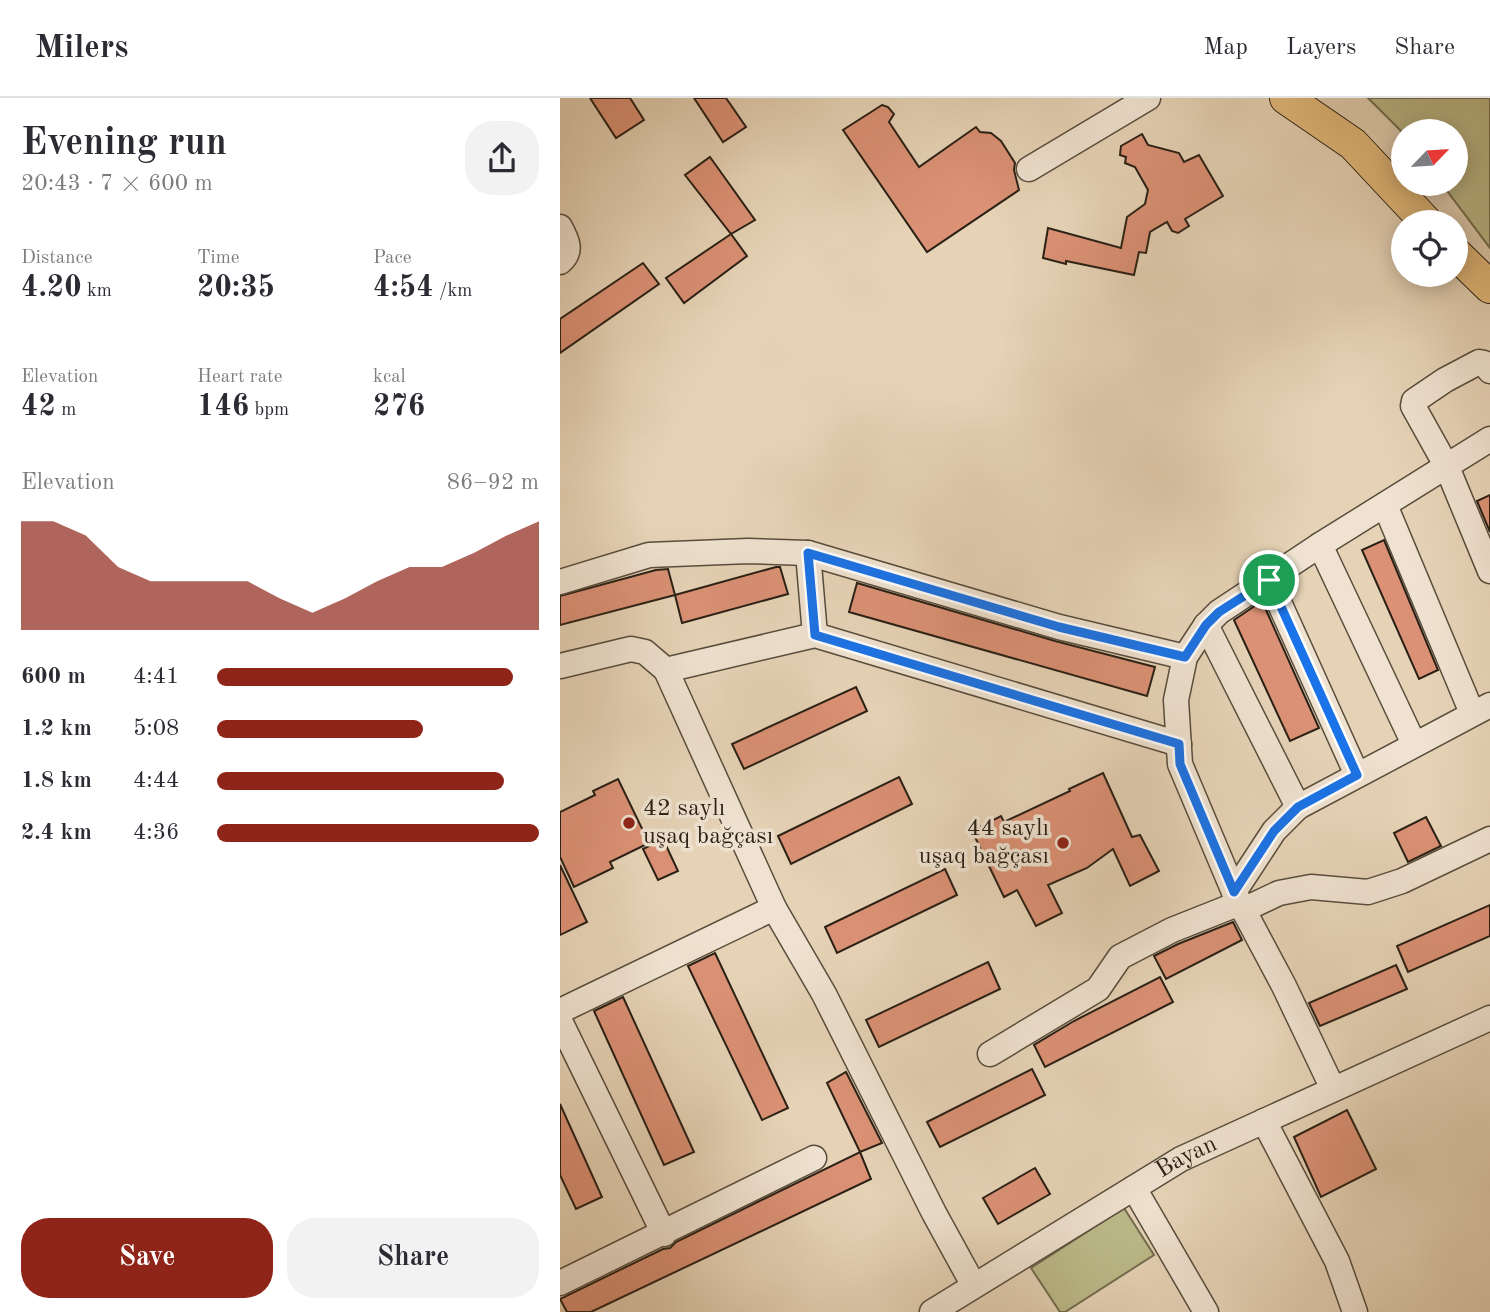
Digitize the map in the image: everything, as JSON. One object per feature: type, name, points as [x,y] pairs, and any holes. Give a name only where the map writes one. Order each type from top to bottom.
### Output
[{"type":"main road","points":[[1286,98],[1353,144],[1415,210]]},
{"type":"main road","points":[[1468,266],[1490,287]]},
{"type":"street","points":[[1029,169],[1148,98]]},
{"type":"street","points":[[560,228],[567,241],[568,250],[566,257],[560,262]]},
{"type":"street","points":[[1490,371],[1484,363],[1479,362],[1445,380],[1414,401],[1413,406],[1447,467],[1490,570]]},
{"type":"street","points":[[1333,1089],[1284,986],[1239,902],[1180,764],[1176,700],[1185,657],[1206,625],[1219,612],[1320,545],[1490,439]]},
{"type":"street","points":[[1239,902],[1274,831],[1298,807],[1481,709],[1385,505]]},
{"type":"street","points":[[1320,545],[1414,744]]},
{"type":"street","points":[[560,582],[649,555],[748,551],[808,553],[1059,627],[1185,657]]},
{"type":"street","points":[[808,553],[815,635]]},
{"type":"street","points":[[1269,580],[1357,775]]},
{"type":"street","points":[[1206,625],[1298,807]]},
{"type":"street","points":[[666,670],[815,635],[1179,744]]},
{"type":"street","points":[[560,666],[638,649],[666,670],[774,908],[824,994],[916,1179],[974,1286]]},
{"type":"street","points":[[990,1054],[1098,989],[1120,957],[1172,930],[1239,902],[1279,893],[1311,887],[1368,892],[1402,881],[1490,839]]},
{"type":"street","points":[[560,1011],[774,908]]},
{"type":"street","name":"Bayan","points":[[932,1312],[1181,1159],[1490,1018]]},
{"type":"street","points":[[560,1021],[664,1234]]},
{"type":"street","points":[[1264,1121],[1337,1261],[1355,1312]]},
{"type":"street","points":[[561,1281],[664,1234],[814,1158]]},
{"type":"street","points":[[1134,1188],[1206,1312]]},
{"type":"shaded area","points":[[1368,98],[1490,98],[1490,248],[1468,219],[1468,210],[1462,210],[1451,196],[1468,196],[1468,119],[1391,121]]},
{"type":"shaded area","points":[[1124,1208],[1154,1255],[1065,1312],[1060,1312],[1031,1268]]},
{"type":"building","points":[[590,98],[630,98],[644,120],[616,138]]},
{"type":"building","points":[[694,98],[726,98],[746,127],[723,142]]},
{"type":"building","points":[[882,105],[894,114],[889,122],[919,167],[976,127],[980,132],[991,133],[1001,141],[1015,163],[1019,190],[927,252],[843,130]]},
{"type":"building","points":[[1142,134],[1148,145],[1179,153],[1184,162],[1199,155],[1223,196],[1185,219],[1189,226],[1178,233],[1172,231],[1167,222],[1150,232],[1146,253],[1139,252],[1134,275],[1043,258],[1048,228],[1121,248],[1127,217],[1145,204],[1148,190],[1135,167],[1125,163],[1126,157],[1120,155],[1121,146]]},
{"type":"building","points":[[710,157],[755,220],[731,234],[685,175]]},
{"type":"building","points":[[731,234],[747,256],[684,303],[666,278]]},
{"type":"building","points":[[643,263],[659,284],[560,353],[560,319]]},
{"type":"building","points":[[1490,495],[1490,532],[1477,501]]},
{"type":"building","points":[[1384,540],[1438,670],[1419,679],[1362,550]]},
{"type":"building","points":[[780,567],[788,594],[682,623],[675,595]]},
{"type":"building","points":[[668,569],[675,595],[560,625],[560,596]]},
{"type":"building","points":[[857,583],[1055,641],[1155,667],[1147,696],[849,612]]},
{"type":"building","points":[[1262,601],[1319,728],[1290,741],[1234,620]]},
{"type":"building","points":[[856,687],[867,711],[744,769],[732,744]]},
{"type":"building","points":[[1103,773],[1132,837],[1140,835],[1159,871],[1130,886],[1113,849],[1087,868],[1048,885],[1062,913],[1036,926],[1017,890],[1004,897],[972,831],[1001,816],[1004,822]]},
{"type":"building","points":[[899,777],[912,804],[791,864],[778,836]]},
{"type":"building","points":[[618,779],[649,843],[610,862],[613,868],[574,887],[560,857],[560,812],[595,795],[593,791]]},
{"type":"building","points":[[1426,817],[1441,846],[1408,862],[1394,833]]},
{"type":"building","points":[[663,839],[678,871],[658,880],[643,849]]},
{"type":"building","points":[[560,865],[587,922],[560,935]]},
{"type":"building","points":[[945,869],[957,895],[837,953],[825,927]]},
{"type":"building","points":[[1490,905],[1490,936],[1408,972],[1397,946]]},
{"type":"building","points":[[1233,922],[1242,940],[1166,979],[1154,956]]},
{"type":"building","points":[[715,953],[788,1108],[762,1120],[688,966]]},
{"type":"building","points":[[988,962],[1000,989],[879,1047],[866,1020]]},
{"type":"building","points":[[1396,965],[1407,989],[1320,1026],[1309,1003]]},
{"type":"building","points":[[1160,977],[1173,1002],[1045,1067],[1034,1045],[1074,1021]]},
{"type":"building","points":[[623,997],[694,1152],[664,1165],[594,1011]]},
{"type":"building","points":[[1032,1069],[1045,1095],[940,1147],[927,1122]]},
{"type":"building","points":[[846,1072],[882,1143],[860,1152],[827,1083]]},
{"type":"building","points":[[560,1104],[602,1197],[576,1209],[560,1175]]},
{"type":"building","points":[[1347,1110],[1376,1169],[1321,1197],[1294,1137]]},
{"type":"building","points":[[860,1152],[871,1179],[591,1312],[567,1312],[560,1299],[670,1248],[676,1242]]},
{"type":"building","points":[[1035,1168],[1050,1194],[998,1224],[983,1198]]},
{"type":"place","name":"42 saylı uşaq bağçası","points":[[629,823]]},
{"type":"place","name":"44 saylı uşaq bağçası","points":[[1063,843]]},
{"type":"route","points":[[808,553],[1059,627],[1185,657],[1206,625],[1219,612],[1269,580],[1357,775],[1298,807],[1274,831],[1234,892],[1180,764],[1179,744],[815,635],[808,553]]}]
